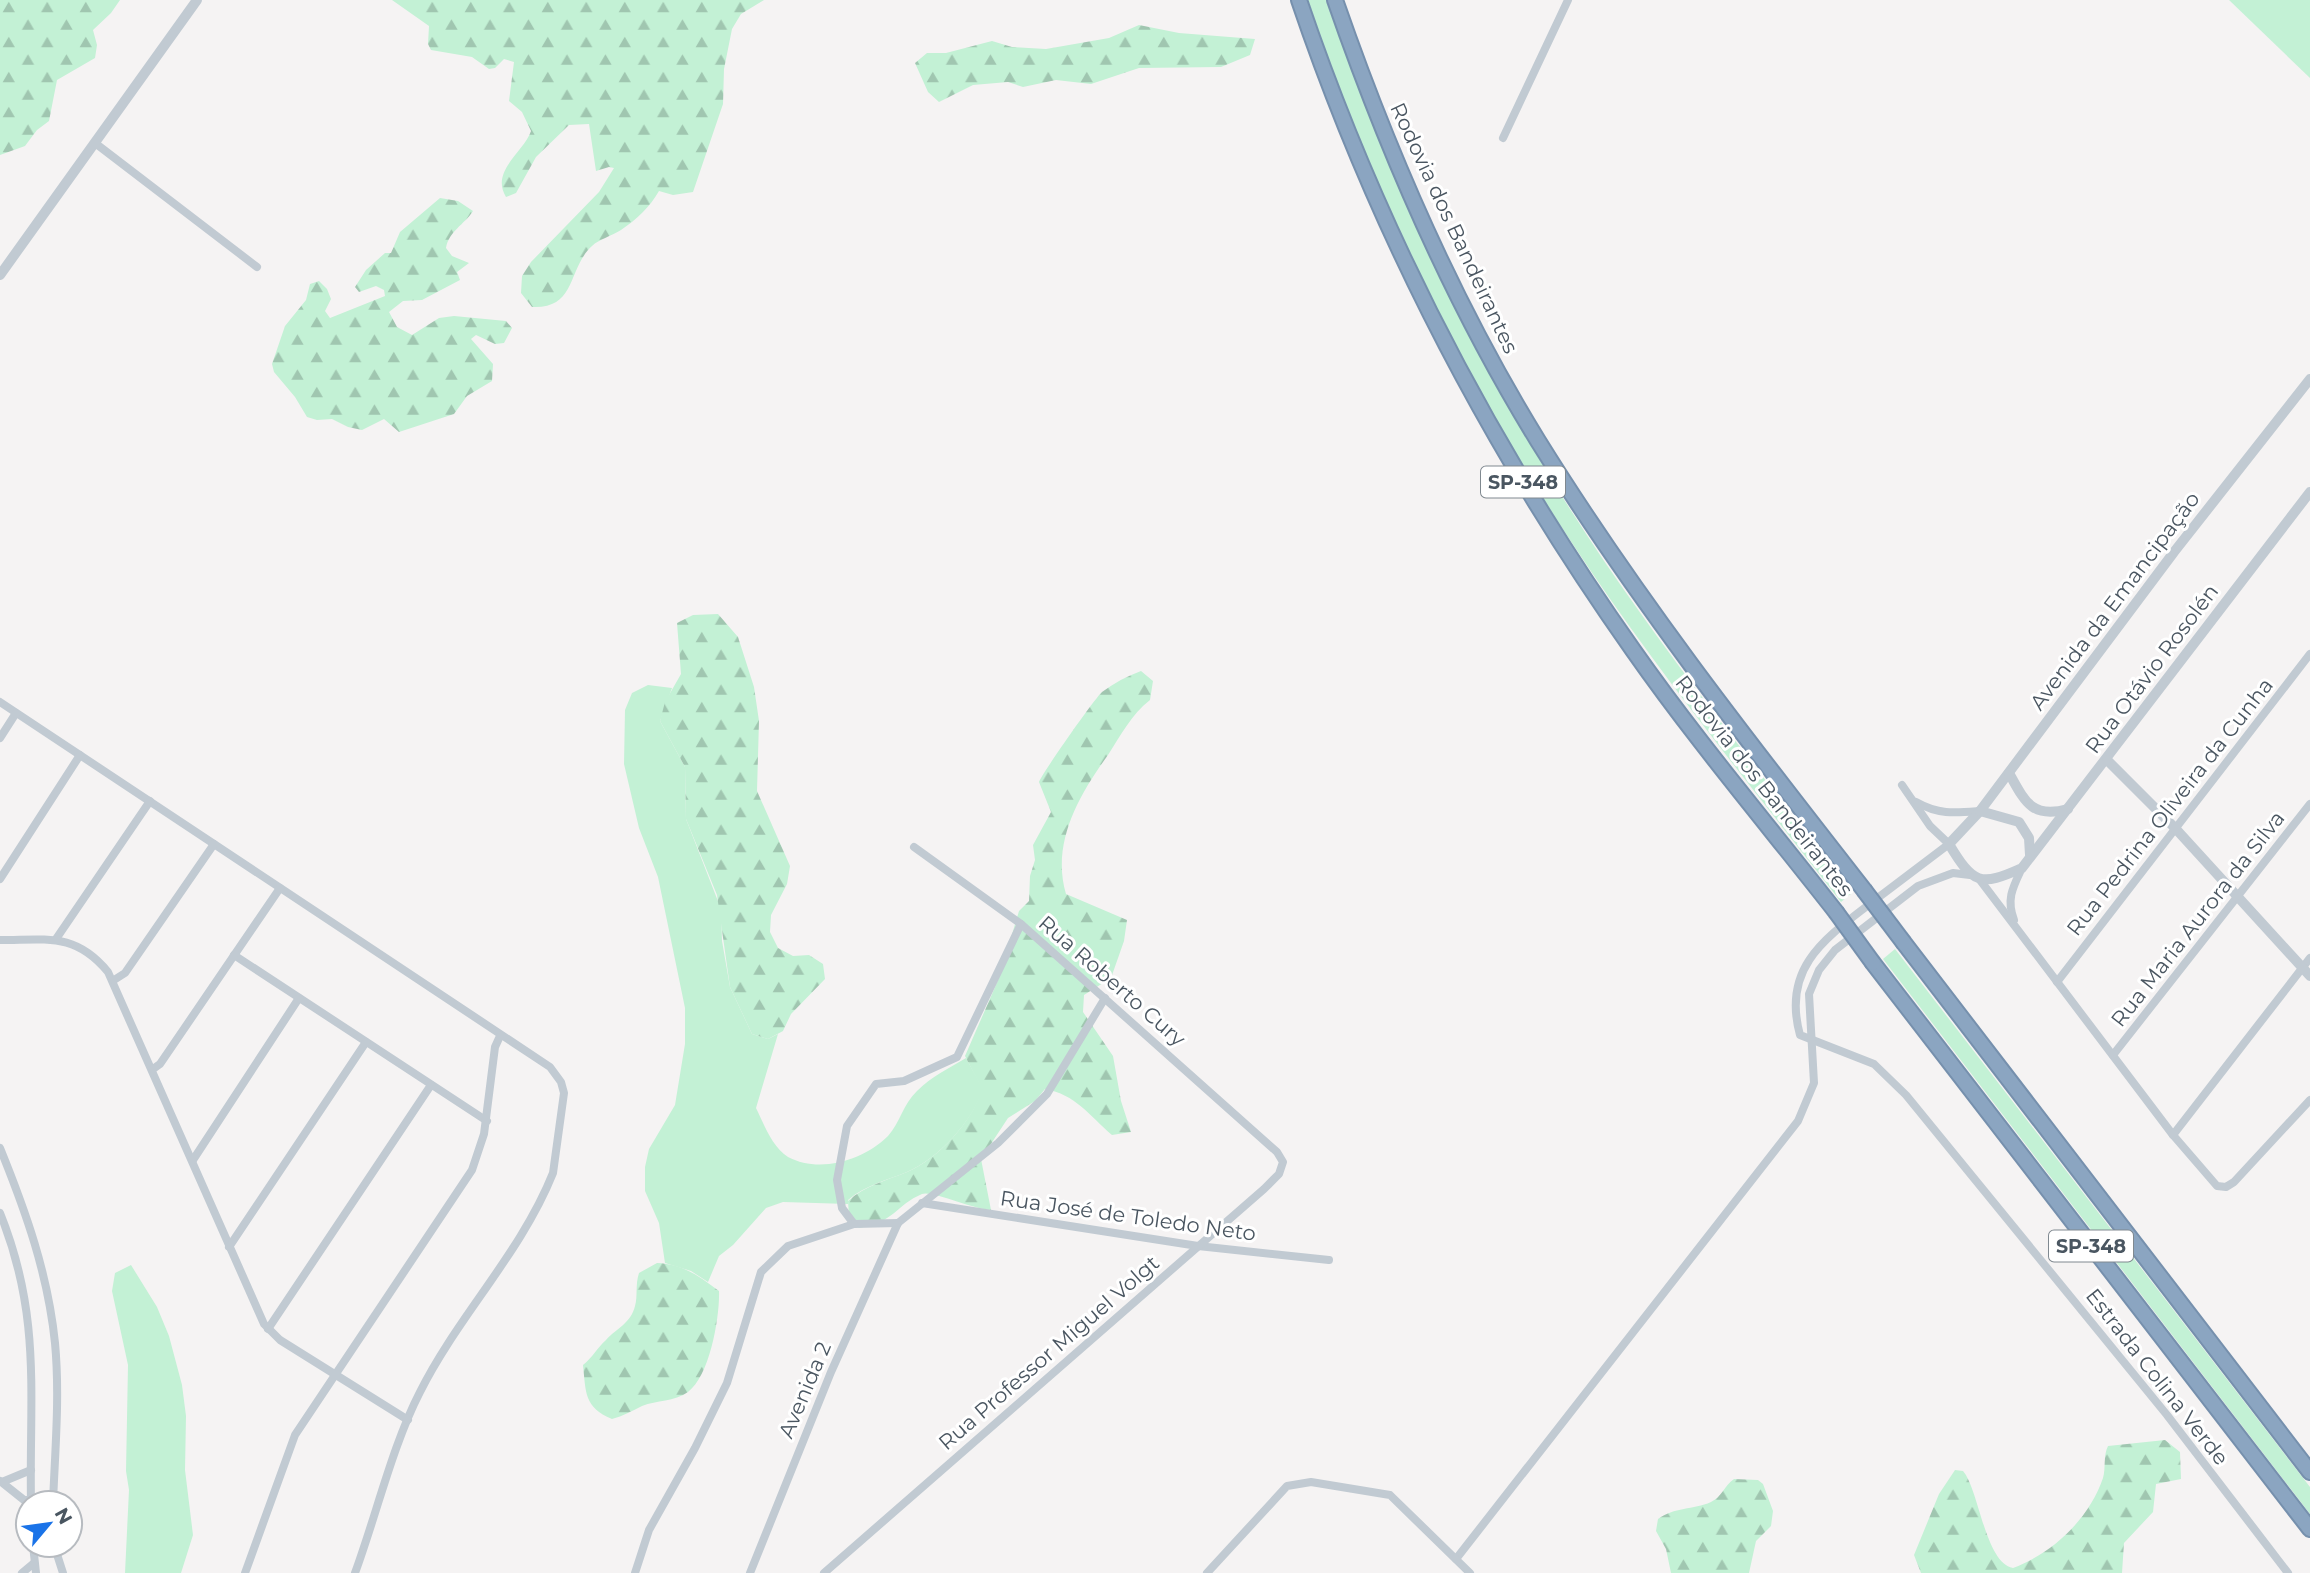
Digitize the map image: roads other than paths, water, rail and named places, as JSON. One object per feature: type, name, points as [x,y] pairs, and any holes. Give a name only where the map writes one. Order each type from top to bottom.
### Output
[{"type":"highway","name":"Rodovia dos Bandeirantes","points":[[1299,0],[1374,197],[1431,317],[1503,449],[1634,652],[2310,1529]]},
{"type":"highway","name":"Rodovia dos Bandeirantes","points":[[1335,0],[1381,123],[1417,208],[1475,329],[1537,439],[1668,637],[2310,1472]]},
{"type":"street","points":[[0,275],[198,0]]},
{"type":"street","points":[[1503,138],[1568,0]]},
{"type":"street","points":[[95,144],[257,267]]},
{"type":"street","name":"Avenida da Emancipação","points":[[1949,844],[1980,811],[2174,552],[2310,379]]},
{"type":"street","name":"Rua Otávio Rosolén","points":[[2022,868],[2108,760],[2310,492]]},
{"type":"street","name":"Rua Pedrina Oliveira da Cunha","points":[[2057,982],[2310,654]]},
{"type":"street","points":[[0,702],[550,1067],[561,1082],[564,1093],[553,1173],[510,1255],[454,1334],[419,1392],[355,1573]]},
{"type":"street","points":[[0,738],[16,713]]},
{"type":"street","points":[[0,879],[80,755]]},
{"type":"street","points":[[2108,760],[2175,828],[2306,972]]},
{"type":"street","points":[[2009,773],[2020,794],[2035,810],[2049,814],[2068,809]]},
{"type":"street","points":[[1902,786],[1930,826],[1949,844],[1970,874],[1980,880],[2210,1181],[2217,1186],[2226,1187],[2309,1103]]},
{"type":"street","points":[[1913,800],[1931,811],[1947,814],[1980,811],[2019,822],[2029,838],[2030,855]]},
{"type":"street","points":[[56,939],[150,802]]},
{"type":"street","name":"Rua Maria Aurora da Silva","points":[[2113,1055],[2310,804]]},
{"type":"street","points":[[114,980],[125,973],[214,844]]},
{"type":"street","points":[[1813,1042],[1800,1035],[1795,1005],[1802,973],[1817,948],[1949,844]]},
{"type":"street","name":"Rua Roberto Cury","points":[[914,847],[1021,924],[1277,1152]]},
{"type":"street","points":[[2017,929],[2009,906],[2010,894],[2022,868]]},
{"type":"street","points":[[1980,880],[2001,878],[2022,868]]},
{"type":"street","points":[[1456,1559],[1798,1121],[1814,1083],[1813,1042],[1808,1019],[1809,994],[1819,970],[1835,950],[1918,886],[1953,873],[1970,874]]},
{"type":"street","points":[[153,1069],[160,1064],[280,888]]},
{"type":"street","points":[[854,1224],[842,1208],[838,1180],[847,1126],[876,1084],[904,1081],[957,1057],[1021,924]]},
{"type":"street","points":[[0,948],[5,941],[56,939],[85,951],[102,964],[114,980],[229,1247],[268,1329],[408,1420]]},
{"type":"street","points":[[234,955],[487,1121]]},
{"type":"street","points":[[2173,1135],[2306,972],[2310,958]]},
{"type":"street","points":[[193,1160],[299,998]]},
{"type":"street","points":[[635,1573],[649,1530],[727,1383],[761,1272],[788,1246],[854,1224],[898,1223],[998,1143],[1047,1094],[1105,998]]},
{"type":"street","points":[[245,1573],[295,1435],[466,1180],[481,1148],[487,1121],[495,1047],[500,1036]]},
{"type":"street","points":[[229,1247],[366,1042]]},
{"type":"street","name":"Estrada Colina Verde","points":[[1813,1042],[1874,1064],[1906,1096],[2167,1415],[2287,1573]]},
{"type":"street","points":[[268,1329],[431,1085]]},
{"type":"street","points":[[0,1149],[32,1231],[52,1323],[57,1390],[53,1489]]},
{"type":"street","name":"Rua Professor Miguel Volgt","points":[[824,1573],[1279,1174],[1283,1162],[1277,1152]]},
{"type":"street","name":"Rua José de Toledo Neto","points":[[922,1203],[1198,1246],[1329,1260]]},
{"type":"street","points":[[0,1213],[16,1261],[29,1322],[33,1385],[31,1489]]},
{"type":"street","name":"Avenida 2","points":[[750,1573],[831,1372],[898,1223]]},
{"type":"street","points":[[1,1482],[32,1470]]},
{"type":"street","points":[[1207,1573],[1287,1486],[1311,1482],[1390,1495],[1471,1573]]},
{"type":"street","points":[[34,1559],[36,1573]]},
{"type":"street","points":[[23,1573],[34,1563]]}]
